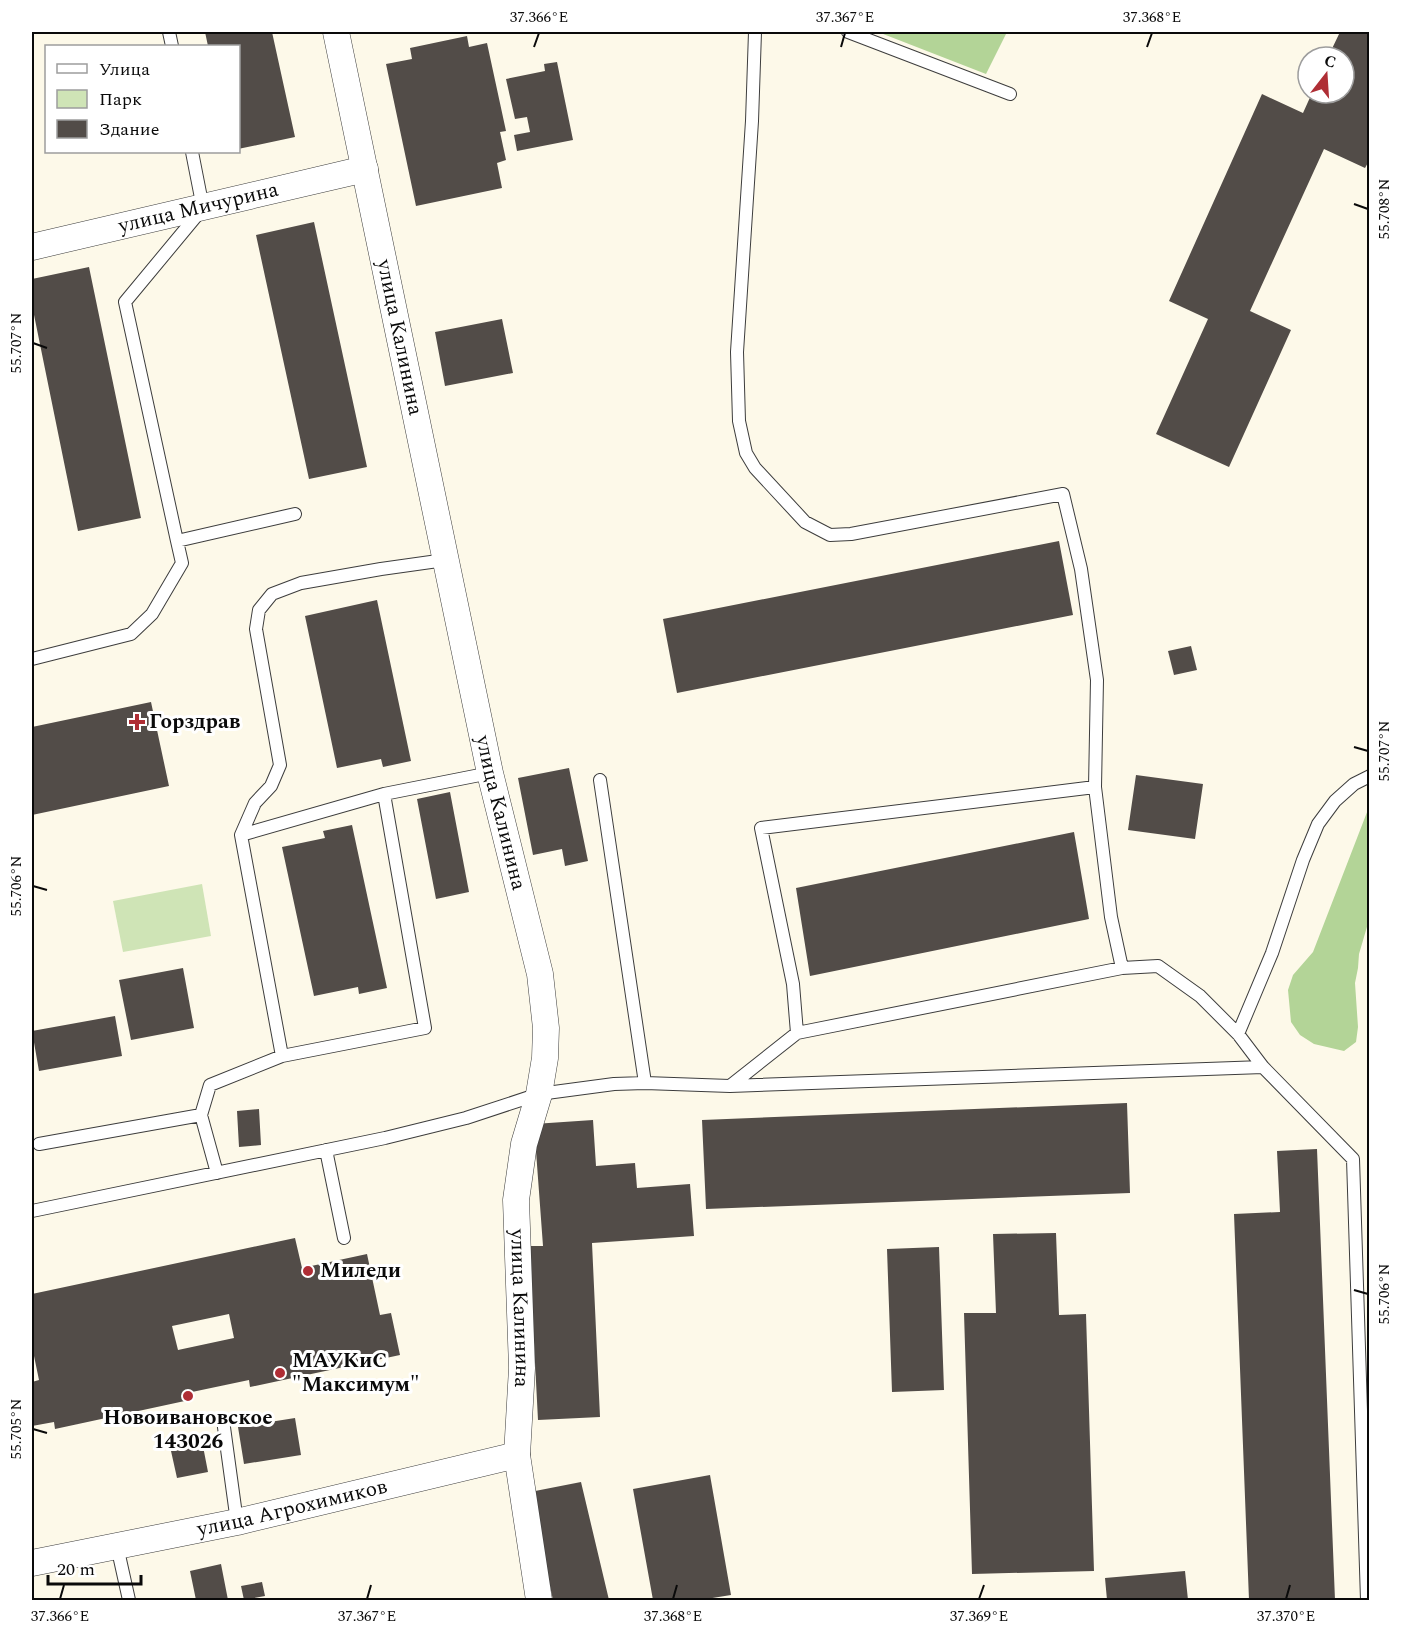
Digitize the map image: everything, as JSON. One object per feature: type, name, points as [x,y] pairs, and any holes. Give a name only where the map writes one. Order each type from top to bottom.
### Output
[{"type":"street","name":"улица Калинина","points":[[336,32],[490,773],[540,974],[546,1028],[545,1058],[539,1094],[524,1144],[516,1200],[522,1368],[517,1455],[539,1600]]},
{"type":"street","name":"улица Мичурина","points":[[32,247],[365,170]]},
{"type":"street","name":"улица Агрохимиков","points":[[32,1563],[237,1522],[517,1455]]},
{"type":"lane","points":[[755,32],[752,121],[737,352],[739,421],[746,453],[755,468],[805,522],[830,535],[851,534],[1063,494],[1081,568],[1097,680],[1095,787],[1111,917],[1122,968]]},
{"type":"lane","points":[[848,32],[1010,94]]},
{"type":"lane","points":[[32,659],[131,634],[152,614],[182,562],[125,302],[203,208],[192,153]]},
{"type":"lane","points":[[177,541],[295,514]]},
{"type":"lane","points":[[282,1056],[240,836],[255,803],[271,786],[280,765],[256,628],[259,610],[272,594],[301,583],[445,560]]},
{"type":"lane","points":[[240,836],[384,794],[490,773]]},
{"type":"lane","points":[[1238,1034],[1272,953],[1303,860],[1318,824],[1335,801],[1354,784],[1370,776]]},
{"type":"lane","points":[[600,780],[645,1083]]},
{"type":"lane","points":[[796,1033],[793,984],[761,828],[1095,787]]},
{"type":"lane","points":[[217,1173],[201,1115],[210,1085],[282,1056],[425,1028],[384,794]]},
{"type":"lane","points":[[730,1086],[796,1033],[1122,968],[1158,966],[1200,996],[1238,1034],[1263,1066],[1353,1159],[1367,1600]]},
{"type":"lane","points":[[32,1211],[386,1138],[466,1118],[539,1094],[614,1084],[730,1086],[1263,1066]]},
{"type":"lane","points":[[39,1144],[201,1115]]},
{"type":"lane","points":[[326,1150],[344,1238]]},
{"type":"lane","points":[[223,1420],[237,1522]]},
{"type":"lane","points":[[117,1546],[129,1600]]},
{"type":"green space","points":[[878,32],[1007,32],[986,74]]},
{"type":"green space","points":[[1369,807],[1369,920],[1359,954],[1355,983],[1358,1027],[1356,1042],[1344,1051],[1314,1044],[1300,1035],[1291,1022],[1288,990],[1293,975],[1313,952]]},
{"type":"green space","points":[[202,884],[211,936],[123,952],[113,901]]},
{"type":"building","points":[[205,32],[272,32],[295,137],[240,149],[240,45],[208,45]]},
{"type":"building","points":[[1340,32],[1370,32],[1370,159],[1365,168],[1324,149],[1250,311],[1291,330],[1229,467],[1156,434],[1208,319],[1169,301],[1262,94],[1303,113],[1307,105],[1356,105],[1356,45],[1334,45]]},
{"type":"building","points":[[467,36],[469,47],[487,43],[506,131],[500,132],[506,160],[497,163],[502,188],[416,206],[386,64],[412,59],[410,48]]},
{"type":"building","points":[[557,62],[573,140],[517,151],[514,135],[530,132],[527,117],[515,119],[506,79],[545,71],[544,64]]},
{"type":"building","points":[[314,222],[367,467],[309,479],[256,235]]},
{"type":"building","points":[[89,267],[141,518],[78,531],[32,305],[32,279]]},
{"type":"building","points":[[502,319],[513,373],[445,386],[435,332]]},
{"type":"building","points":[[1059,541],[1073,615],[677,693],[663,619]]},
{"type":"building","points":[[377,600],[411,761],[383,767],[381,759],[337,768],[305,616]]},
{"type":"building","points":[[1191,646],[1197,670],[1174,675],[1168,651]]},
{"type":"building","points":[[151,702],[169,786],[32,815],[32,727]]},
{"type":"building","points":[[569,768],[588,861],[565,866],[562,849],[533,855],[518,778]]},
{"type":"building","points":[[1136,775],[1203,784],[1195,839],[1128,830]]},
{"type":"building","points":[[450,792],[469,892],[436,899],[417,799]]},
{"type":"building","points":[[352,825],[387,988],[359,994],[358,987],[314,996],[282,847],[325,838],[323,831]]},
{"type":"building","points":[[1074,832],[1089,919],[810,976],[796,888]]},
{"type":"building","points":[[183,968],[194,1028],[131,1040],[119,980]]},
{"type":"building","points":[[115,1016],[122,1056],[39,1071],[32,1031]]},
{"type":"building","points":[[1127,1103],[1130,1193],[706,1209],[702,1120]]},
{"type":"building","points":[[259,1109],[261,1145],[239,1147],[237,1111]]},
{"type":"building","points":[[593,1120],[596,1166],[635,1163],[637,1188],[690,1184],[694,1236],[592,1243],[600,1417],[538,1420],[529,1246],[543,1246],[534,1124]]},
{"type":"building","points":[[1317,1149],[1335,1600],[1249,1600],[1234,1214],[1280,1212],[1277,1151]]},
{"type":"building","points":[[1056,1233],[1059,1315],[1086,1314],[1094,1571],[972,1574],[964,1313],[996,1313],[993,1234]]},
{"type":"building","points":[[295,1238],[302,1268],[367,1254],[380,1315],[391,1313],[400,1355],[250,1387],[249,1380],[192,1392],[194,1399],[55,1429],[54,1422],[32,1426],[32,1382],[39,1380],[34,1356],[32,1356],[32,1294]],"holes":[[[229,1314],[234,1338],[178,1350],[172,1326]]]},
{"type":"building","points":[[939,1247],[944,1390],[892,1392],[887,1249]]},
{"type":"building","points":[[295,1418],[301,1455],[244,1464],[238,1427]]},
{"type":"building","points":[[201,1436],[208,1472],[177,1478],[169,1442]]},
{"type":"building","points":[[710,1475],[731,1595],[700,1600],[653,1600],[633,1489]]},
{"type":"building","points":[[581,1482],[609,1600],[553,1600],[530,1492]]},
{"type":"building","points":[[221,1564],[228,1600],[196,1600],[190,1571]]},
{"type":"building","points":[[1185,1571],[1188,1600],[1107,1600],[1105,1578]]},
{"type":"building","points":[[262,1582],[265,1596],[244,1600],[241,1586]]},
{"type":"place","name":"Горздрав","points":[[137,722]]},
{"type":"place","name":"Миледи","points":[[308,1271]]},
{"type":"place","name":"МАУКиС \"Максимум\"","points":[[280,1373]]},
{"type":"place","name":"Новоивановское 143026","points":[[188,1396]]}]
